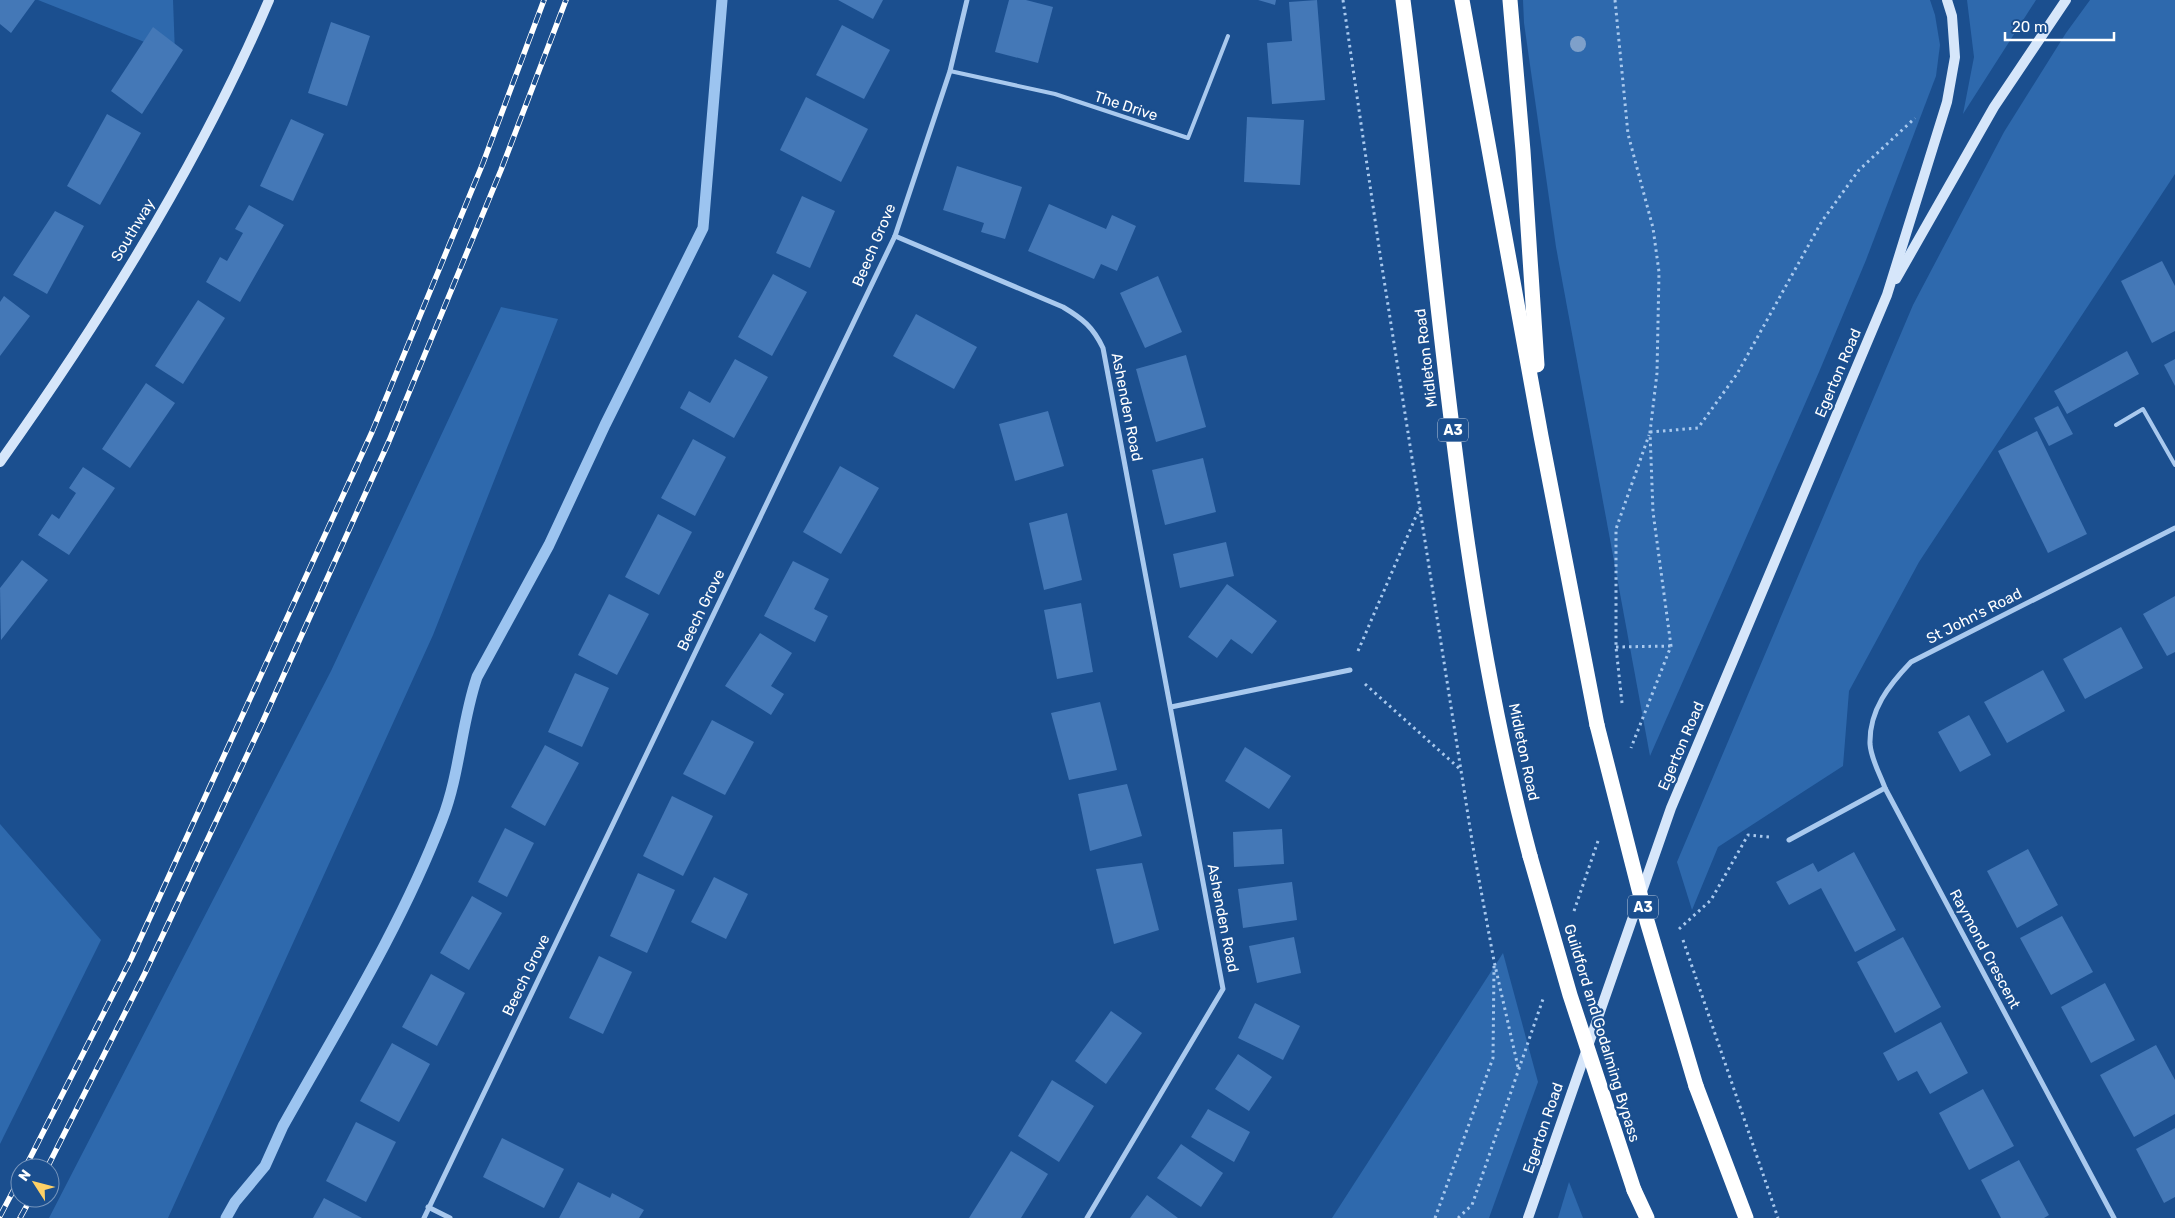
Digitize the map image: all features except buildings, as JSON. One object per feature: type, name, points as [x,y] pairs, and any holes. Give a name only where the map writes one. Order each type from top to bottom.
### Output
[{"type":"highway","name":"Midleton Road","points":[[1403,0],[1440,331],[1474,583],[1503,741],[1530,856]]},
{"type":"highway","name":"A3","points":[[1462,0],[1541,436],[1597,725],[1647,921],[1696,1086],[1746,1218]]},
{"type":"highway","points":[[1510,0],[1523,151],[1541,436]]},
{"type":"highway","name":"Guildford and Godalming Bypass","points":[[1530,856],[1570,995],[1634,1190],[1646,1218]]},
{"type":"highway","points":[[1634,1190],[1636,1218]]},
{"type":"street","name":"Southway","points":[[0,462],[34,415],[110,297],[180,180],[217,115],[269,0]]},
{"type":"street","name":"Beech Grove","points":[[424,1218],[895,236],[950,71],[967,0]]},
{"type":"street","name":"Egerton Road","points":[[1528,1218],[1671,808],[1887,295],[1947,102],[1955,57],[1952,16],[1947,0]]},
{"type":"street","name":"Egerton Road","points":[[1887,295],[1994,107],[2066,0]]},
{"type":"street","name":"Ashenden Road","points":[[895,236],[1064,307],[1080,317],[1094,330],[1103,348],[1223,989],[1087,1218]]},
{"type":"street","name":"St John's Road","points":[[1885,788],[1870,744],[1874,717],[1888,686],[1911,662],[2175,528]]},
{"type":"street","points":[[1171,707],[1350,670]]},
{"type":"street","points":[[1789,840],[1885,788]]},
{"type":"street","name":"Raymond Crescent","points":[[1885,788],[2114,1218]]},
{"type":"street","points":[[428,1207],[450,1218]]},
{"type":"lane","name":"The Drive","points":[[950,71],[1055,94],[1188,138],[1228,36]]},
{"type":"lane","points":[[2116,425],[2143,409],[2175,465]]},
{"type":"path","points":[[1342,0],[1472,847],[1494,961],[1518,1068]]},
{"type":"path","points":[[1615,0],[1628,134],[1652,228],[1659,272],[1656,373],[1650,432],[1653,512],[1671,646],[1629,754]]},
{"type":"path","points":[[1650,432],[1698,428],[1737,374],[1822,221],[1860,170],[1949,87]]},
{"type":"path","points":[[1623,712],[1616,647],[1616,529],[1650,432]]},
{"type":"path","points":[[1420,506],[1350,670],[1461,770]]},
{"type":"path","points":[[1616,647],[1671,646]]},
{"type":"path","points":[[1679,930],[1711,900],[1748,835],[1789,840]]},
{"type":"path","points":[[1571,920],[1600,837]]},
{"type":"path","points":[[1682,939],[1778,1218]]},
{"type":"path","points":[[1435,1218],[1492,1058],[1494,961]]},
{"type":"path","points":[[1458,1218],[1472,1205],[1544,994]]},
{"type":"shaded area","points":[[38,0],[173,0],[175,54]]},
{"type":"shaded area","points":[[1523,0],[1930,0],[1935,15],[1940,45],[1936,76],[1866,260],[1819,372],[1650,756],[1556,247],[1524,23]]},
{"type":"shaded area","points":[[1967,0],[2036,0],[1963,114],[1974,57]]},
{"type":"shaded area","points":[[2090,0],[2175,0],[2175,174],[1919,562],[1849,691],[1843,766],[1718,847],[1692,910],[1677,862],[1913,305],[2004,132],[2066,33]]},
{"type":"shaded area","points":[[501,307],[558,319],[433,635],[168,1218],[49,1218],[54,1208],[60,1208],[60,1197],[331,671]]},
{"type":"shaded area","points":[[0,824],[101,940],[0,1144]]},
{"type":"shaded area","points":[[1503,953],[1538,1082],[1489,1218],[1332,1218]]},
{"type":"shaded area","points":[[1569,1182],[1583,1218],[1558,1218]]},
{"type":"waterway","points":[[226,1218],[235,1202],[265,1166],[283,1126],[368,976],[408,899],[426,860],[448,803],[467,713],[477,677],[549,545],[605,425],[703,228],[722,0]]},
{"type":"railway","points":[[30,1158],[131,959],[372,432],[483,163],[544,0]]},
{"type":"railway","points":[[52,1158],[145,973],[263,721],[389,441],[501,170],[566,0]]},
{"type":"railway","points":[[0,1216],[10,1197]]},
{"type":"railway","points":[[20,1218],[26,1208]]}]
